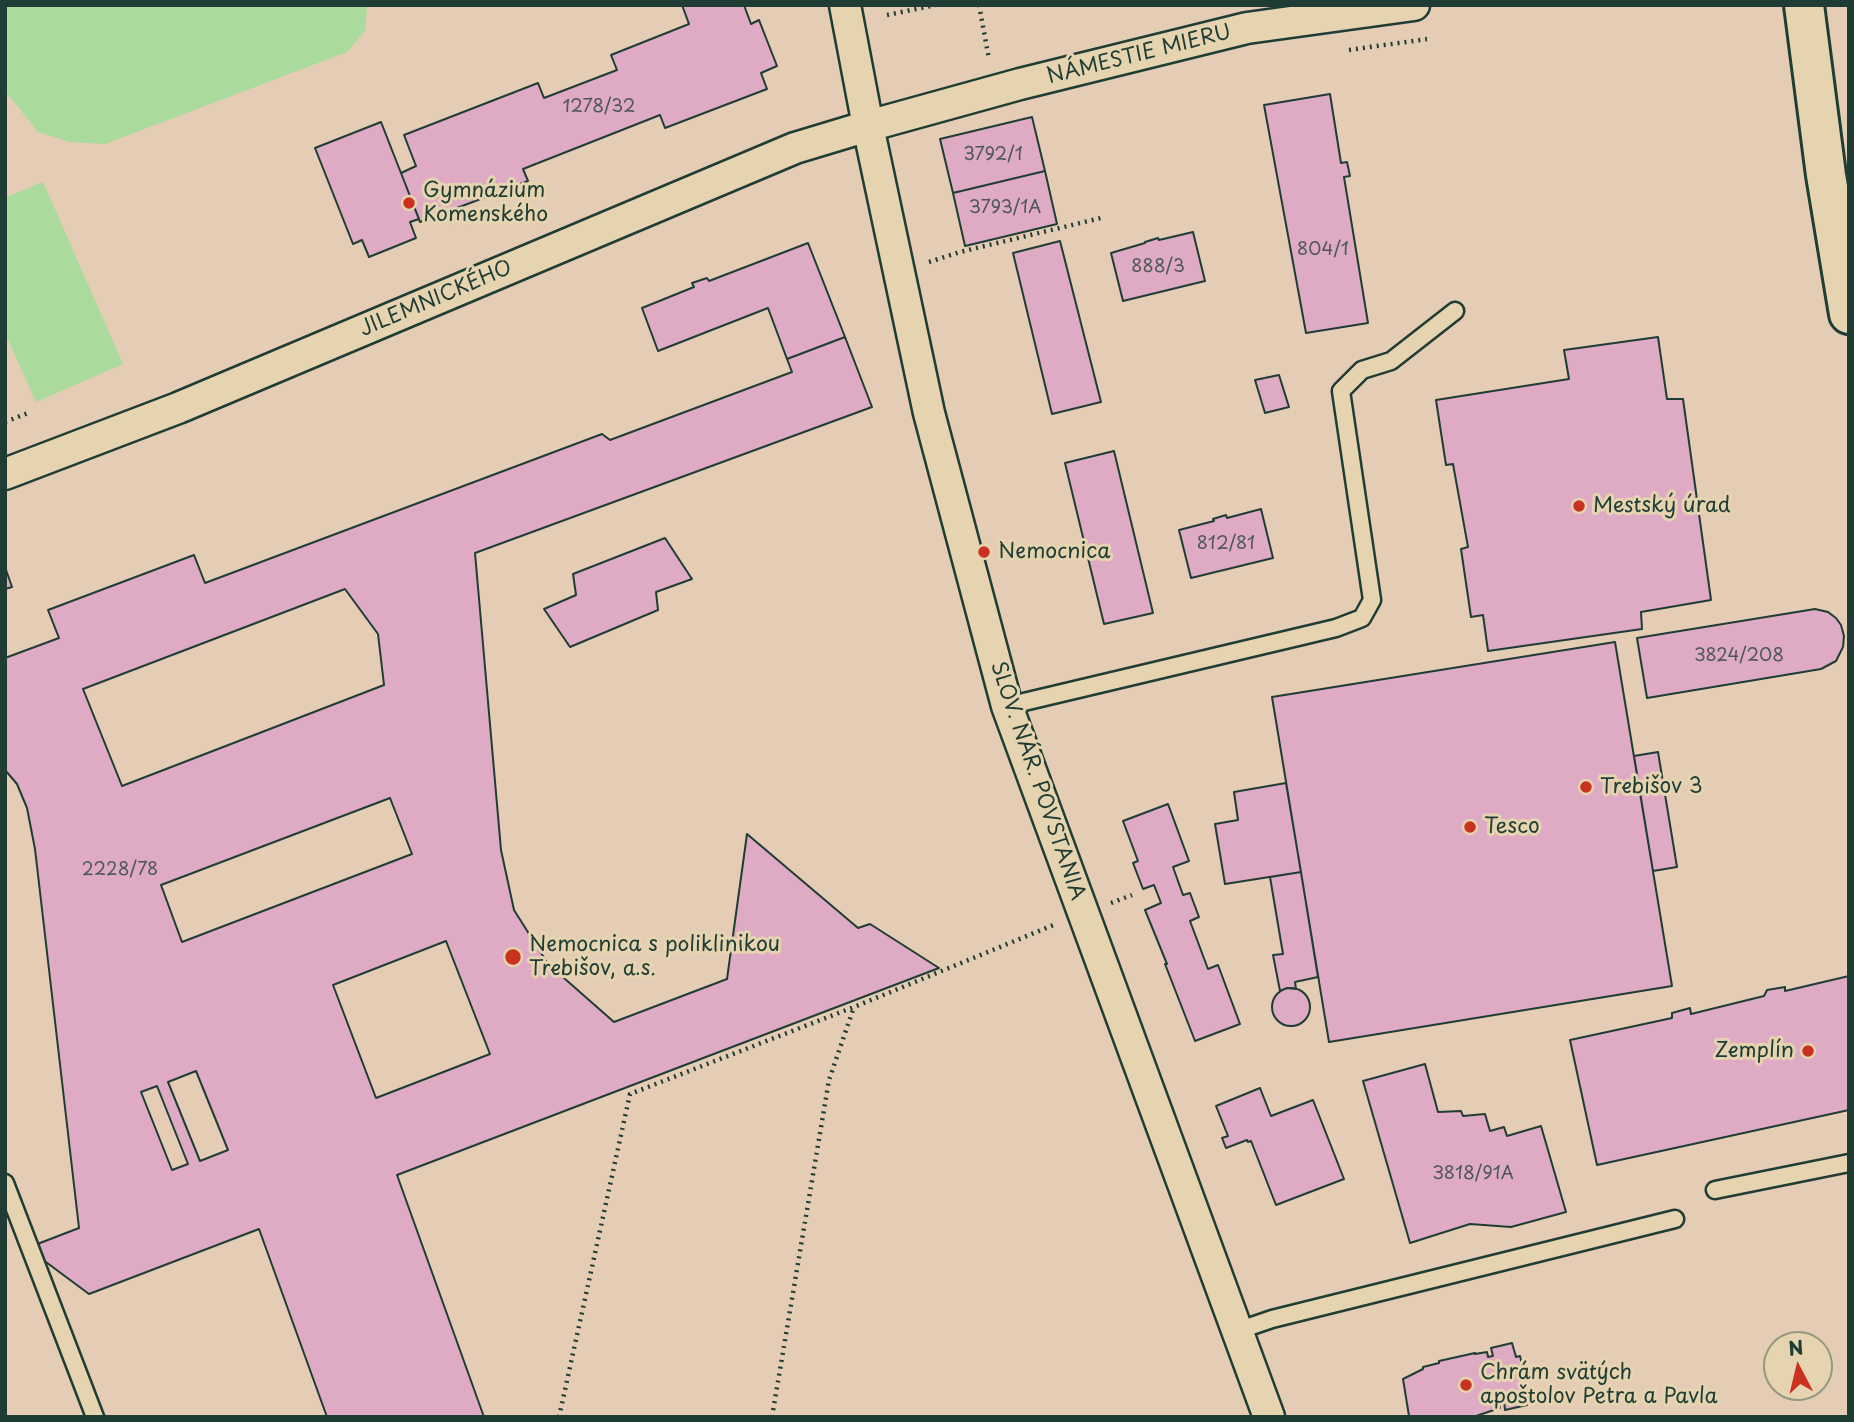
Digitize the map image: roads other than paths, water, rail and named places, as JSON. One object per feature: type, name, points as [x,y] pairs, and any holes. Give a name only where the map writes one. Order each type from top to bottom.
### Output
[{"type":"street","name":"SLOV. NÁR. POVSTANIA","points":[[845,5],[929,413],[1007,706],[1269,1417]]},
{"type":"street","name":"NÁMESTIE MIERU","points":[[868,126],[1020,84],[1247,28],[1414,5]]},
{"type":"street","points":[[1804,5],[1826,175],[1849,314]]},
{"type":"street","name":"JILEMNICKÉHO","points":[[5,474],[178,408],[795,148],[868,126]]},
{"type":"lane","points":[[1007,706],[1336,628],[1362,618],[1371,600],[1341,391],[1362,370],[1391,361],[1455,311]]},
{"type":"lane","points":[[1716,1190],[1849,1163]]},
{"type":"lane","points":[[5,1183],[95,1417]]},
{"type":"lane","points":[[1237,1331],[1272,1319],[1675,1219]]},
{"type":"place","name":"Gymnázium Komenského","points":[[409,203]]},
{"type":"place","name":"Mestský úrad","points":[[1579,506]]},
{"type":"place","name":"Nemocnica","points":[[984,552]]},
{"type":"place","name":"Trebišov 3","points":[[1586,787]]},
{"type":"place","name":"Tesco","points":[[1470,827]]},
{"type":"place","name":"Nemocnica s poliklinikou Trebišov, a.s.","points":[[513,957]]},
{"type":"place","name":"Zemplín","points":[[1808,1051]]},
{"type":"place","name":"Chrám svätých apoštolov Petra a Pavla","points":[[1466,1385]]}]
